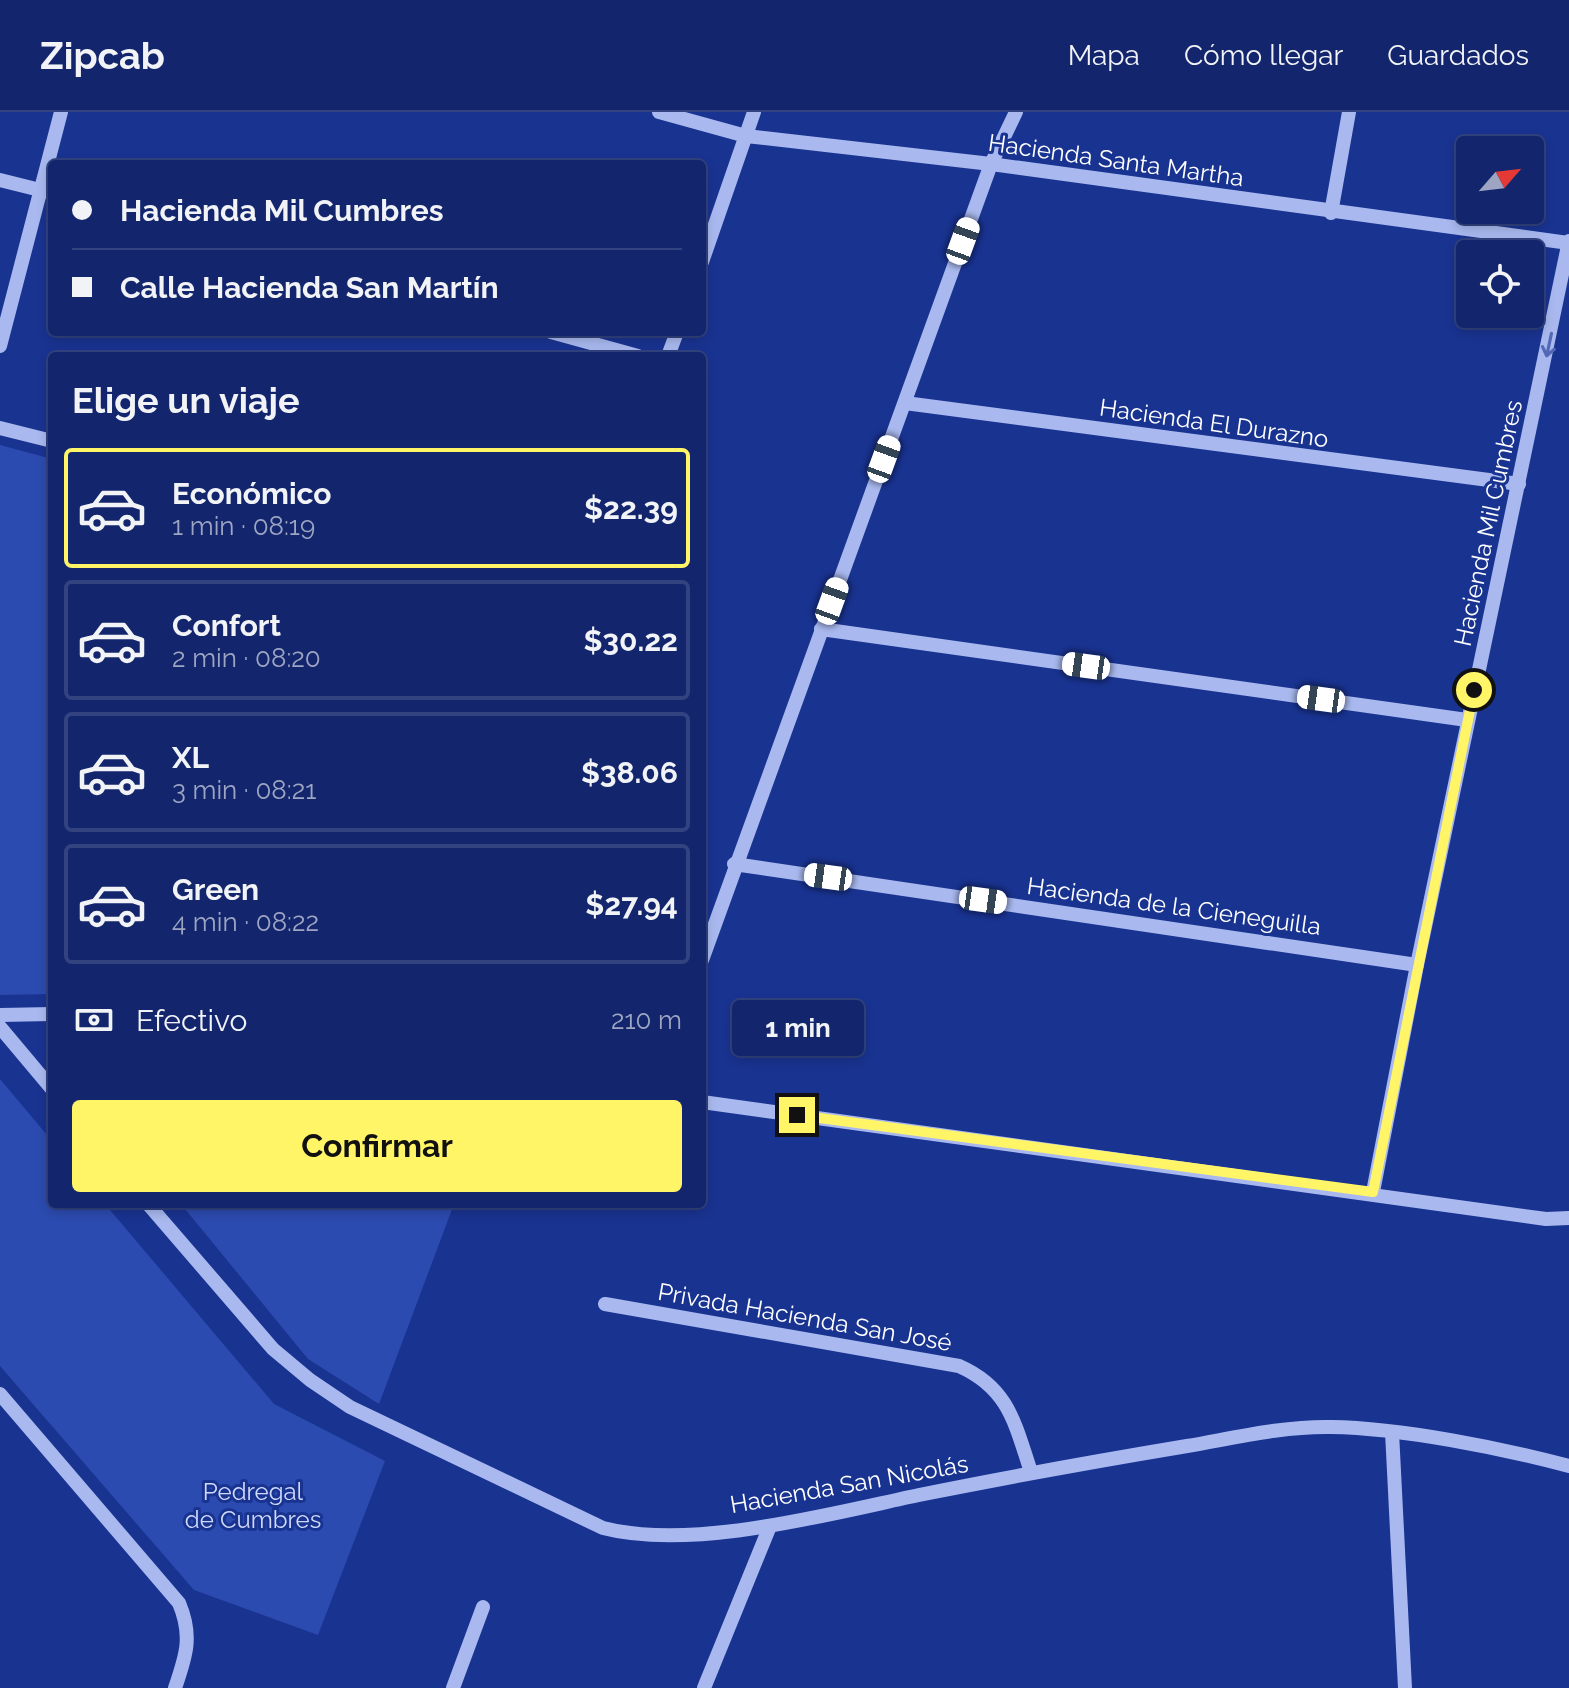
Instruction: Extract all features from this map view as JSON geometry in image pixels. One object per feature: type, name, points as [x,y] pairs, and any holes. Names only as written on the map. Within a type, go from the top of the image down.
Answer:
[{"type":"street","points":[[52,160],[61,112]]},
{"type":"street","name":"Hacienda Santa Martha","points":[[659,112],[746,136],[991,164],[1331,213],[1569,242]]},
{"type":"street","points":[[706,251],[754,112]]},
{"type":"street","points":[[706,948],[991,164],[1016,112]]},
{"type":"street","points":[[1331,213],[1349,112]]},
{"type":"street","points":[[0,180],[46,192],[0,346]]},
{"type":"street","name":"Hacienda Mil Cumbres","points":[[1373,1192],[1467,720],[1569,242]]},
{"type":"street","points":[[566,336],[624,352]]},
{"type":"street","name":"Hacienda El Durazno","points":[[905,403],[1519,484]]},
{"type":"street","points":[[0,428],[48,440]]},
{"type":"street","points":[[821,629],[1467,720]]},
{"type":"street","name":"Hacienda de la Cieneguilla","points":[[734,864],[1417,965]]},
{"type":"street","points":[[0,1015],[48,1014]]},
{"type":"street","points":[[0,1027],[48,1084]]},
{"type":"street","points":[[706,1103],[1373,1192],[1546,1219],[1569,1218]]},
{"type":"street","name":"Hacienda San Nicolás","points":[[151,1208],[273,1349],[350,1407],[603,1528],[650,1536],[770,1526],[1031,1472],[1277,1431],[1330,1427],[1392,1432],[1569,1466]]},
{"type":"street","name":"Privada Hacienda San José","points":[[605,1304],[959,1366],[983,1376],[1003,1397],[1031,1472]]},
{"type":"street","points":[[0,1394],[165,1582],[188,1625],[189,1648],[175,1688]]},
{"type":"street","points":[[1392,1432],[1405,1688]]},
{"type":"street","points":[[704,1688],[770,1526]]},
{"type":"street","points":[[453,1688],[483,1607]]},
{"type":"green space","points":[[0,445],[48,458],[48,994],[0,995]]},
{"type":"green space","name":"Pedregal de Cumbres","points":[[0,1079],[48,1136],[48,1208],[108,1208],[274,1404],[385,1461],[318,1635],[194,1590],[0,1366]]},
{"type":"green space","points":[[184,1208],[452,1208],[379,1404],[308,1359]]},
{"type":"route","points":[[797,1115],[1373,1192],[1474,690]]}]
